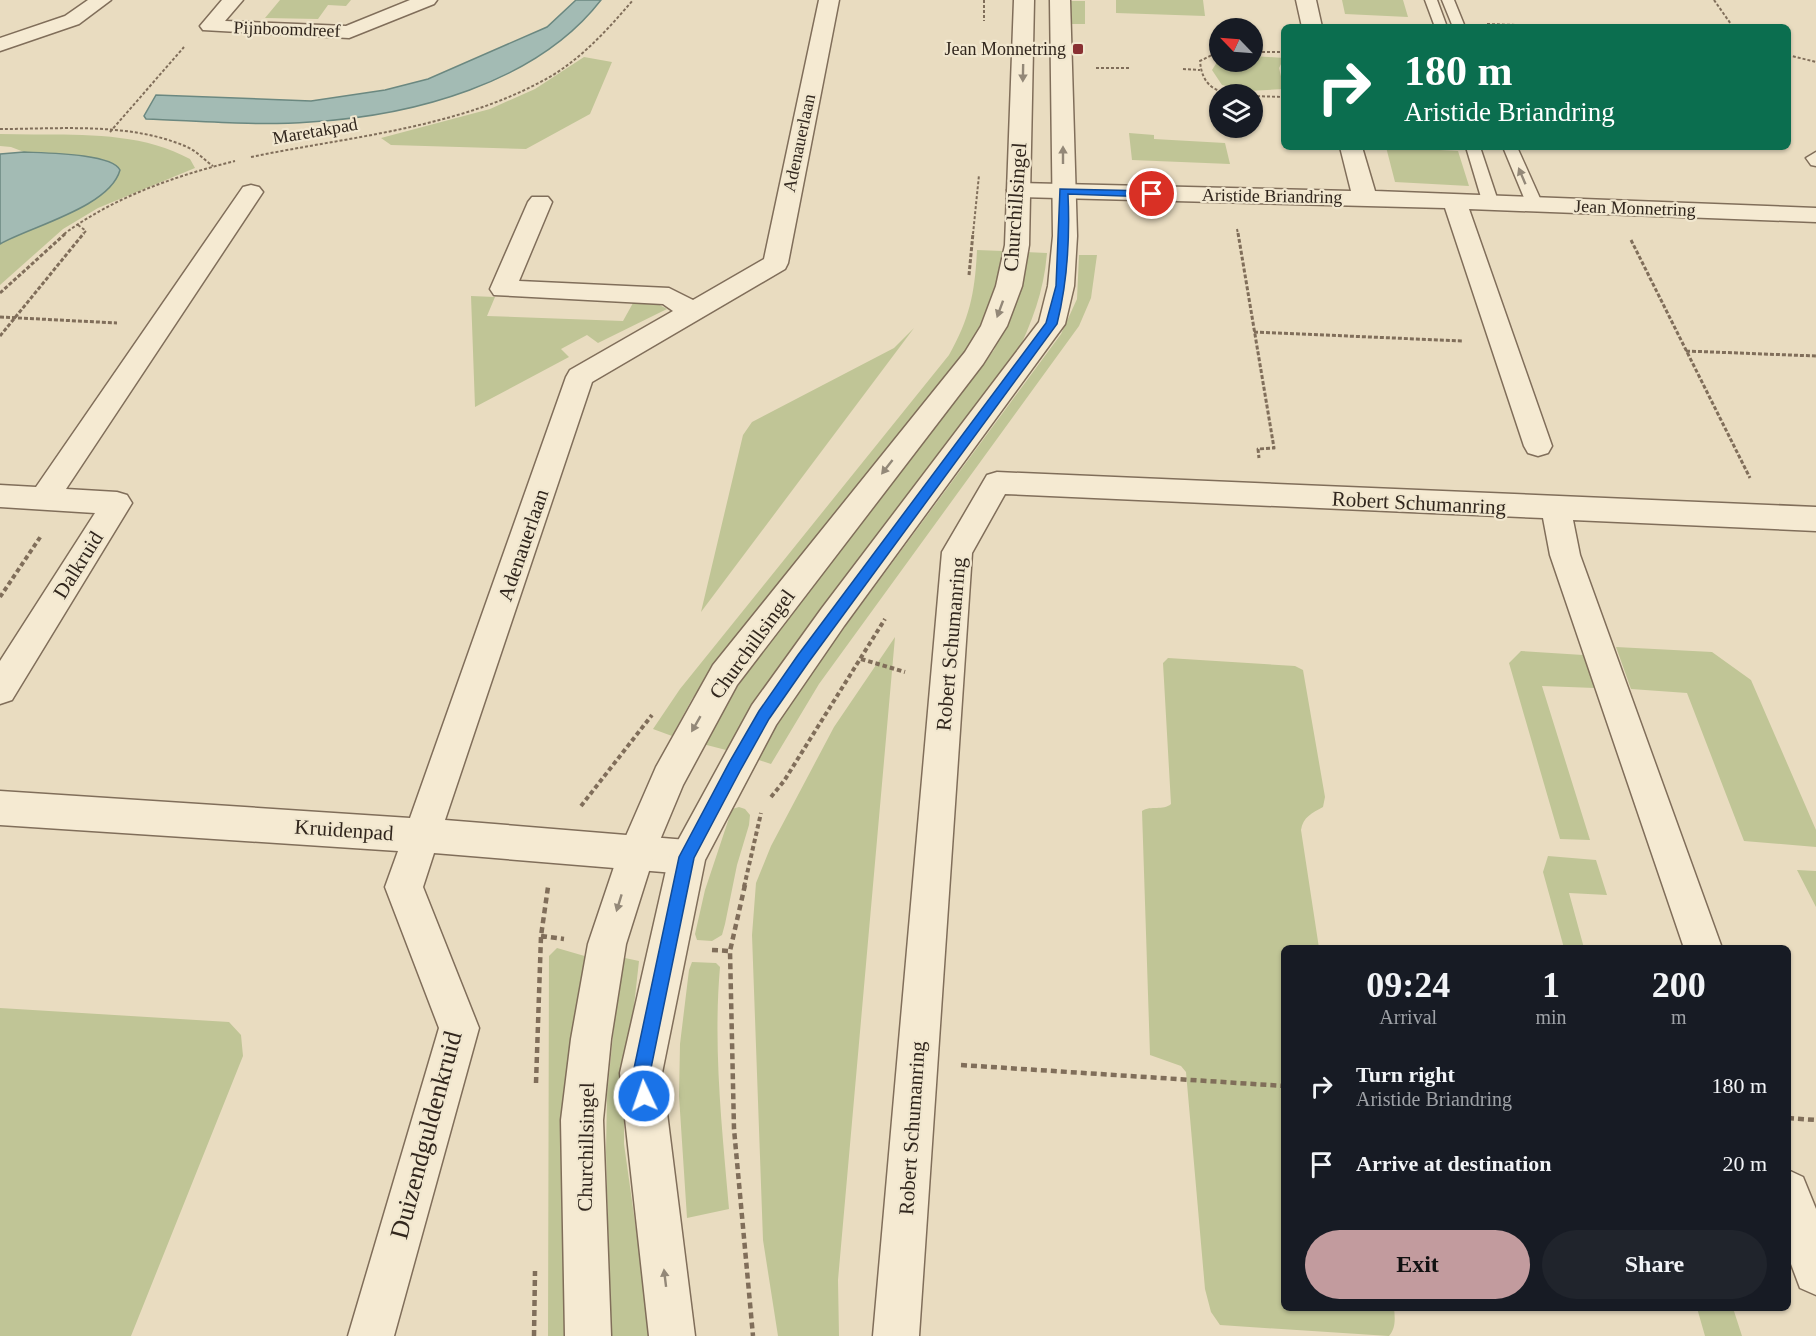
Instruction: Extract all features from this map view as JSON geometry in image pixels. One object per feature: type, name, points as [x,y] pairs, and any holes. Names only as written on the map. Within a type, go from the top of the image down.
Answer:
[{"type":"street","points":[[0,45],[72,20],[101,0]]},
{"type":"street","name":"Pijnboomdreef","points":[[210,26],[233,0]]},
{"type":"street","name":"Pijnboomdreef","points":[[210,26],[349,32],[427,0]]},
{"type":"street","name":"Adenauerlaan","points":[[423,835],[580,377],[776,263],[829,0]]},
{"type":"street","name":"Churchillsingel","points":[[588,1336],[582,1120],[591,1039],[607,944],[637,852],[668,778],[725,675],[974,358],[994,326],[1009,286],[1017,245],[1024,0]]},
{"type":"street","name":"Churchillsingel","points":[[672,1336],[641,1073],[687,857],[764,715],[833,617],[1052,324],[1061,286],[1065,236],[1060,0]]},
{"type":"street","points":[[1306,0],[1311,24]]},
{"type":"street","name":"Aristide Briandring","points":[[1019,190],[1365,198],[1352,150]]},
{"type":"street","points":[[55,498],[160,326],[251,192]]},
{"type":"street","name":"Jean Monnetring","points":[[1365,198],[1816,214]]},
{"type":"street","points":[[540,202],[503,289],[669,296],[693,313]]},
{"type":"street","points":[[1455,202],[1538,446]]},
{"type":"street","name":"Robert Schumanring","points":[[896,1336],[957,552],[997,483],[1816,519]]},
{"type":"street","name":"Dalkruid","points":[[0,496],[117,503],[0,690]]},
{"type":"street","points":[[1556,509],[1565,555],[1702,945]]},
{"type":"street","name":"Kruidenpad","points":[[0,808],[423,835],[687,857]]},
{"type":"street","name":"Duizendguldenkruid","points":[[371,1336],[459,1028],[404,887],[423,835]]},
{"type":"street","points":[[1791,1201],[1816,1272]]},
{"type":"lane","points":[[1431,0],[1440,24]]},
{"type":"lane","points":[[1448,0],[1458,24]]},
{"type":"lane","points":[[1474,150],[1491,204]]},
{"type":"lane","points":[[1511,150],[1535,205]]},
{"type":"lane","points":[[1816,156],[1813,158],[1816,162]]},
{"type":"path","name":"Maretakpad","points":[[0,293],[44,252],[78,225],[137,194],[213,166],[430,124],[512,97],[554,75],[596,41],[633,0]]},
{"type":"path","points":[[1714,0],[1731,24]]},
{"type":"path","points":[[110,132],[195,34],[210,26]]},
{"type":"path","points":[[1263,52],[1281,52]]},
{"type":"path","points":[[1209,55],[1200,62],[1201,76],[1209,87]]},
{"type":"path","points":[[1791,56],[1816,62]]},
{"type":"path","points":[[1096,68],[1129,68]]},
{"type":"path","points":[[1184,69],[1200,70]]},
{"type":"path","points":[[1263,96],[1281,97]]},
{"type":"path","points":[[0,129],[110,132],[169,140],[189,147],[213,166]]},
{"type":"path","points":[[1236,222],[1274,448],[1258,449],[1265,495]]},
{"type":"path","points":[[0,336],[86,231],[78,225]]},
{"type":"path","points":[[1631,239],[1770,517]]},
{"type":"path","points":[[0,317],[160,326]]},
{"type":"path","points":[[1254,332],[1502,343]]},
{"type":"path","points":[[1686,351],[1816,356]]},
{"type":"path","points":[[0,597],[55,498]]},
{"type":"path","points":[[753,1336],[734,1130],[730,951],[763,805],[784,781],[889,612]]},
{"type":"path","points":[[917,1062],[1281,1086]]},
{"type":"path","points":[[1791,1118],[1816,1120]]},
{"type":"green space","points":[[280,0],[351,0],[346,6],[328,5],[318,19],[265,18]]},
{"type":"green space","points":[[1116,0],[1203,0],[1205,16],[1116,13]]},
{"type":"green space","points":[[1342,0],[1403,0],[1408,17],[1345,14]]},
{"type":"green space","points":[[1066,1],[1085,1],[1085,24],[1068,24]]},
{"type":"green space","points":[[584,57],[612,62],[590,114],[526,149],[391,145],[381,138],[490,109],[535,89]]},
{"type":"green space","points":[[1263,57],[1281,58],[1279,68],[1281,89],[1263,90],[1263,84],[1221,84],[1213,72],[1263,72]]},
{"type":"green space","points":[[1129,133],[1154,135],[1154,139],[1225,143],[1230,164],[1132,160]]},
{"type":"green space","points":[[0,134],[97,136],[145,142],[190,159],[195,168],[98,208],[63,229],[0,285],[0,244],[103,194],[118,176],[109,162],[75,155],[24,152],[0,146]]},
{"type":"green space","points":[[1387,150],[1440,150],[1458,151],[1469,186],[1395,182]]},
{"type":"green space","points":[[977,250],[1003,251],[998,282],[974,341],[725,655],[692,699],[672,736],[653,729],[680,689],[949,355],[967,317],[975,279]]},
{"type":"green space","points":[[1025,252],[1047,253],[1036,306],[1016,356],[754,705],[726,750],[699,743],[760,654],[994,350],[1015,304]]},
{"type":"green space","points":[[1079,255],[1097,255],[1091,298],[1079,326],[819,684],[771,764],[756,759],[788,704],[1061,334],[1077,299]]},
{"type":"green space","points":[[471,296],[495,297],[487,316],[623,321],[633,303],[654,302],[667,309],[598,343],[587,335],[561,349],[569,357],[475,407]]},
{"type":"green space","points":[[914,328],[701,612],[743,435],[752,422],[894,348]]},
{"type":"green space","points":[[895,637],[838,1280],[839,1336],[778,1336],[763,1240],[752,935],[756,883],[771,846],[834,727]]},
{"type":"green space","points":[[1616,647],[1712,652],[1751,680],[1816,830],[1816,847],[1744,841],[1687,693],[1631,689]]},
{"type":"green space","points":[[1521,651],[1583,655],[1595,688],[1542,686],[1590,840],[1560,839],[1509,663]]},
{"type":"green space","points":[[1168,658],[1295,666],[1303,670],[1325,797],[1323,807],[1306,819],[1301,830],[1319,945],[1281,945],[1281,1311],[1394,1311],[1394,1326],[1389,1336],[1220,1325],[1211,1312],[1205,1289],[1186,1072],[1181,1066],[1150,1055],[1142,811],[1171,804],[1163,663]]},
{"type":"green space","points":[[739,807],[745,809],[750,815],[749,825],[737,865],[722,935],[712,941],[697,940],[695,934],[705,890],[732,809]]},
{"type":"green space","points":[[1548,856],[1596,860],[1607,895],[1569,893],[1583,945],[1563,945],[1543,872]]},
{"type":"green space","points":[[1797,870],[1816,871],[1816,907]]},
{"type":"green space","points":[[557,948],[588,957],[568,1336],[548,1336],[549,956]]},
{"type":"green space","points":[[625,958],[639,961],[624,1096],[624,1144],[651,1336],[611,1336],[606,1152],[607,1095],[619,976]]},
{"type":"green space","points":[[692,962],[716,963],[720,967],[718,1058],[729,1209],[687,1218],[679,1096],[680,1044],[689,970]]},
{"type":"green space","points":[[0,1008],[229,1022],[241,1035],[243,1056],[131,1336],[0,1336]]},
{"type":"green space","points":[[1698,1311],[1734,1311],[1742,1336],[1705,1336]]},
{"type":"water","points":[[576,0],[601,0],[574,29],[542,54],[507,74],[429,103],[349,118],[269,124],[146,119],[144,116],[156,95],[311,101],[385,90],[428,79],[547,27]]},
{"type":"water","points":[[24,152],[91,157],[114,164],[120,170],[113,183],[102,195],[86,205],[0,244],[0,154]]},
{"type":"place","name":"Jean Monnetring","points":[[1078,49]]},
{"type":"route","points":[[644,1096],[641,1073],[687,857],[735,766],[764,715],[833,617],[1052,324],[1061,286],[1065,236],[1063,191],[1152,194]]}]
